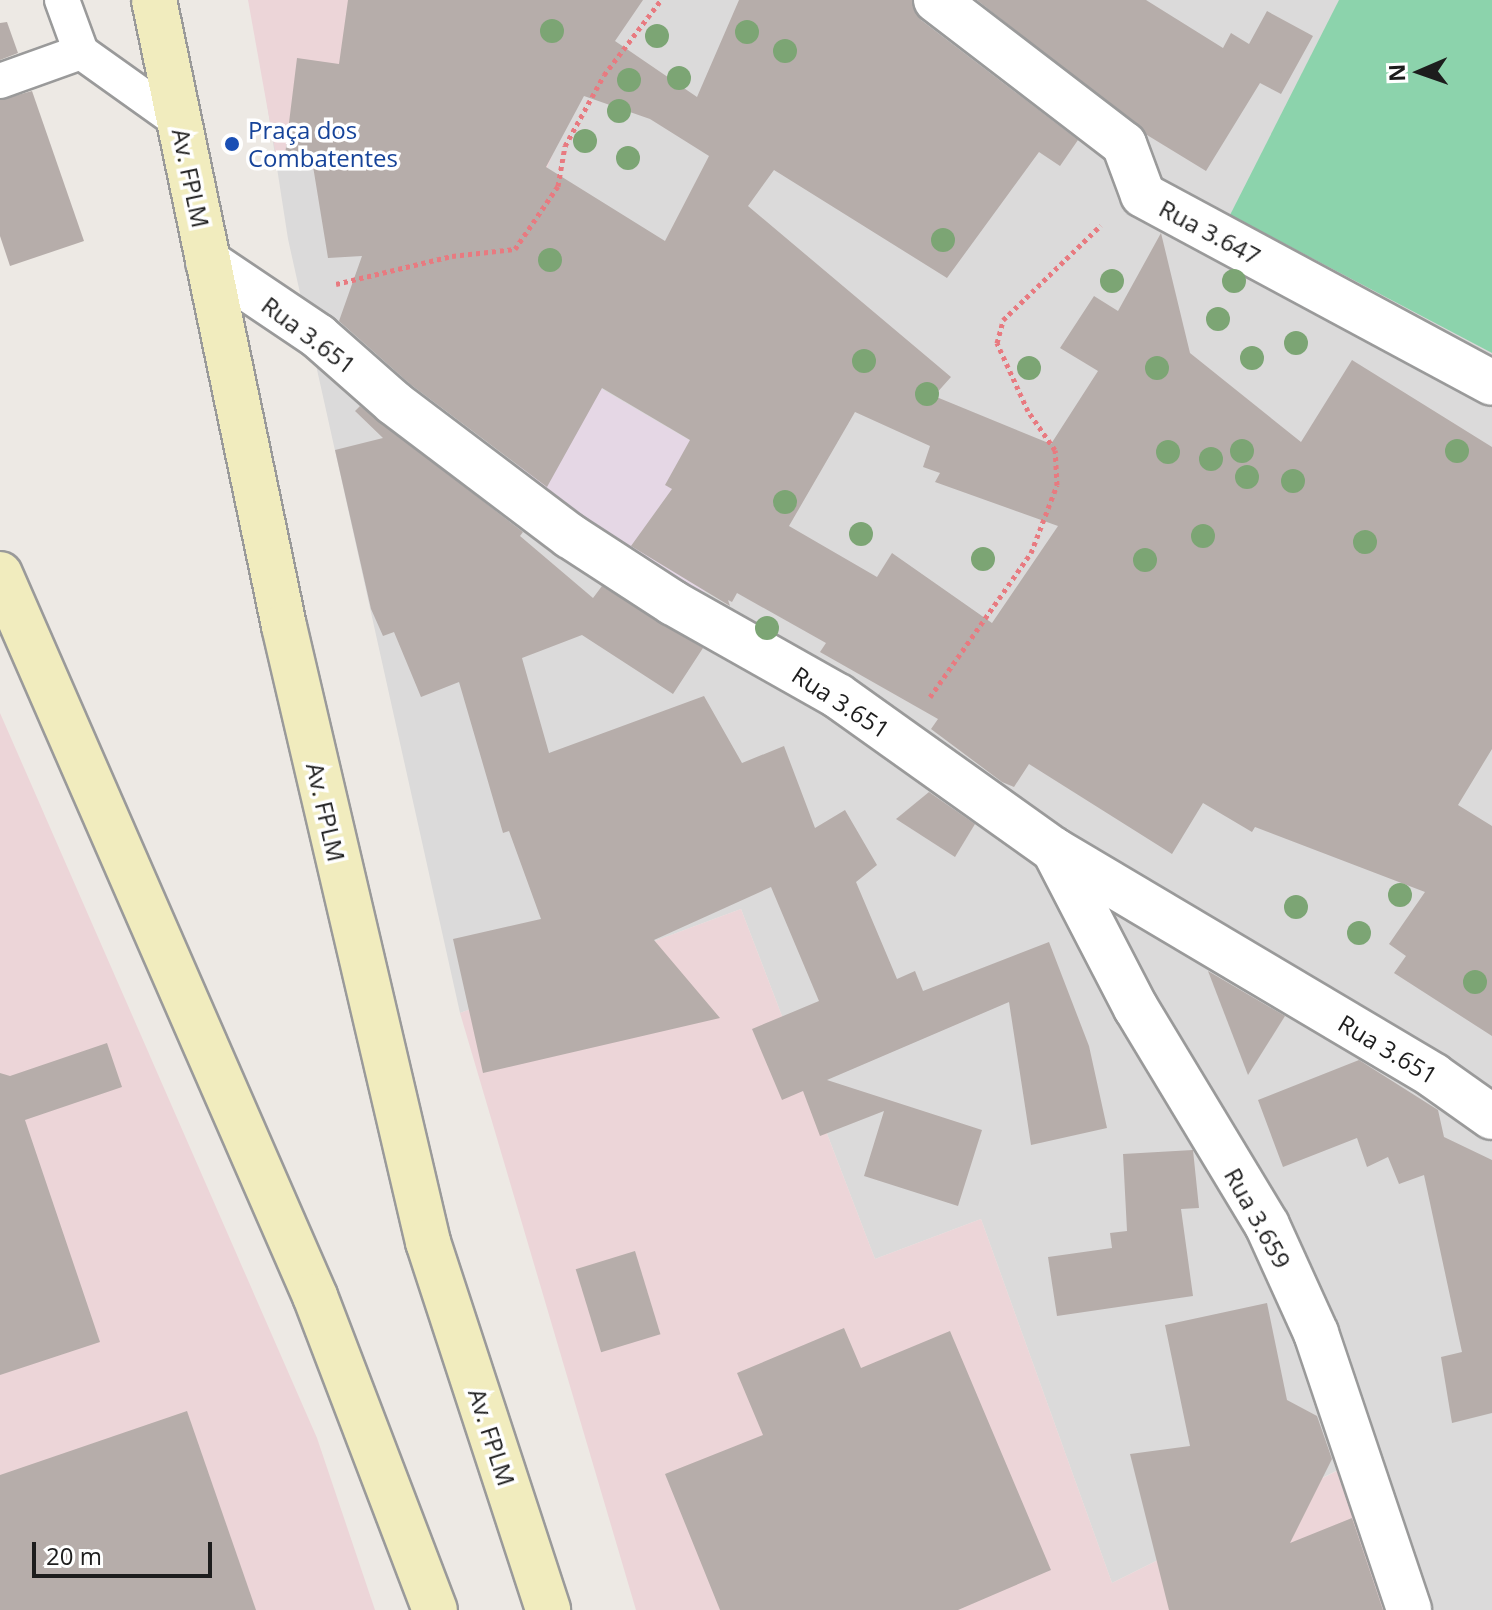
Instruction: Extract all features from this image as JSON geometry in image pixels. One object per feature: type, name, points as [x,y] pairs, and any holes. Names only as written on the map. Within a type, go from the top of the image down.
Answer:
[{"type":"main road","name":"Av. FPLM","points":[[154,0],[341,880],[428,1242],[548,1610]]},
{"type":"main road","points":[[0,574],[315,1296],[435,1610]]},
{"type":"street","name":"Rua 3.647","points":[[936,0],[1124,144],[1143,195],[1492,383]]},
{"type":"street","name":"Rua 3.651","points":[[208,262],[318,336],[394,403],[570,536],[673,603],[838,696],[1054,850],[1434,1076],[1492,1117]]},
{"type":"street","name":"Rua 3.659","points":[[1054,850],[1136,1008],[1267,1225],[1316,1333],[1409,1610]]},
{"type":"lane","points":[[62,0],[81,52],[179,122]]},
{"type":"lane","points":[[0,81],[81,52]]},
{"type":"path","points":[[265,301],[452,256],[515,249],[558,186],[565,146],[604,75],[661,0]]},
{"type":"path","points":[[898,738],[968,648],[1031,553],[1057,485],[1055,450],[1028,411],[997,343],[1003,320],[1075,245],[1143,195]]},
{"type":"shaded area","points":[[248,0],[517,0],[552,156],[539,189],[276,156]]},
{"type":"shaded area","points":[[251,0],[1492,0],[1492,1610],[1429,1610],[1378,1450],[1112,1583],[981,1219],[875,1259],[741,909],[460,1013],[288,239]]},
{"type":"shaded area","points":[[561,365],[696,444],[747,516],[697,605],[544,494],[512,459]]},
{"type":"shaded area","points":[[0,713],[317,1438],[375,1610],[0,1610]]},
{"type":"shaded area","points":[[741,909],[875,1259],[981,1219],[1112,1583],[1379,1450],[1429,1610],[636,1610],[460,1013]]},
{"type":"green space","points":[[1339,0],[1492,0],[1492,353],[1230,215]]},
{"type":"building","points":[[348,0],[643,0],[615,41],[697,97],[739,0],[912,0],[921,20],[1078,140],[1060,166],[1039,152],[947,278],[774,170],[748,206],[951,377],[934,396],[1051,444],[1098,371],[1060,348],[1094,296],[1118,311],[1161,233],[1190,353],[1301,442],[1352,360],[1492,447],[1492,749],[1458,805],[1492,826],[1492,1036],[1394,973],[1406,956],[1389,944],[1425,892],[1255,827],[1252,832],[1203,803],[1172,854],[1029,764],[1014,787],[1002,782],[931,729],[938,719],[820,652],[826,643],[737,593],[732,602],[728,600],[730,606],[631,546],[672,489],[665,485],[690,440],[602,388],[547,487],[410,384],[339,321],[362,256],[328,258],[312,160],[285,155],[297,58],[339,64]],"holes":[[[584,96],[650,119],[709,156],[665,241],[546,167]],[[855,412],[930,446],[923,467],[940,473],[935,482],[1058,526],[992,623],[892,553],[877,577],[789,526]]]},
{"type":"building","points":[[977,0],[1146,0],[1223,48],[1231,33],[1249,44],[1267,11],[1313,36],[1281,94],[1260,83],[1206,171],[1147,135]]},
{"type":"building","points":[[7,22],[18,53],[0,60],[0,23]]},
{"type":"building","points":[[32,91],[84,241],[10,266],[0,236],[0,100]]},
{"type":"building","points":[[360,406],[523,532],[520,536],[593,598],[602,586],[703,648],[673,694],[582,635],[522,658],[549,753],[704,696],[742,763],[784,746],[815,828],[845,810],[877,865],[856,882],[897,979],[915,971],[923,991],[1049,942],[1089,1046],[1107,1128],[1031,1145],[1009,1002],[827,1080],[982,1130],[958,1206],[864,1176],[884,1111],[820,1136],[803,1091],[782,1100],[752,1029],[819,1001],[771,887],[654,940],[720,1018],[483,1073],[453,939],[541,919],[509,831],[503,833],[459,682],[421,697],[394,632],[383,636],[371,609],[335,450],[383,438],[355,411]]},
{"type":"building","points":[[929,792],[975,824],[955,857],[896,819]]},
{"type":"building","points":[[1208,971],[1285,1016],[1248,1075]]},
{"type":"building","points":[[107,1043],[122,1087],[25,1120],[100,1342],[0,1375],[0,1073],[10,1076]]},
{"type":"building","points":[[1359,1060],[1438,1110],[1444,1137],[1492,1160],[1492,1413],[1452,1423],[1441,1357],[1462,1352],[1424,1175],[1399,1184],[1388,1157],[1367,1167],[1357,1138],[1283,1167],[1258,1100]]},
{"type":"building","points":[[1193,1150],[1199,1208],[1181,1209],[1193,1296],[1057,1316],[1048,1257],[1112,1248],[1110,1233],[1127,1231],[1123,1154]]},
{"type":"building","points":[[635,1251],[660,1334],[601,1352],[576,1269]]},
{"type":"building","points":[[1267,1303],[1287,1400],[1317,1416],[1332,1459],[1290,1543],[1352,1518],[1383,1610],[1169,1610],[1130,1454],[1190,1446],[1165,1325]]},
{"type":"building","points":[[844,1328],[861,1368],[950,1331],[1051,1570],[958,1610],[720,1610],[665,1474],[763,1435],[737,1373]]},
{"type":"building","points":[[187,1411],[256,1610],[0,1610],[0,1475]]},
{"type":"place","name":"Praça dos Combatentes","points":[[232,144]]}]
